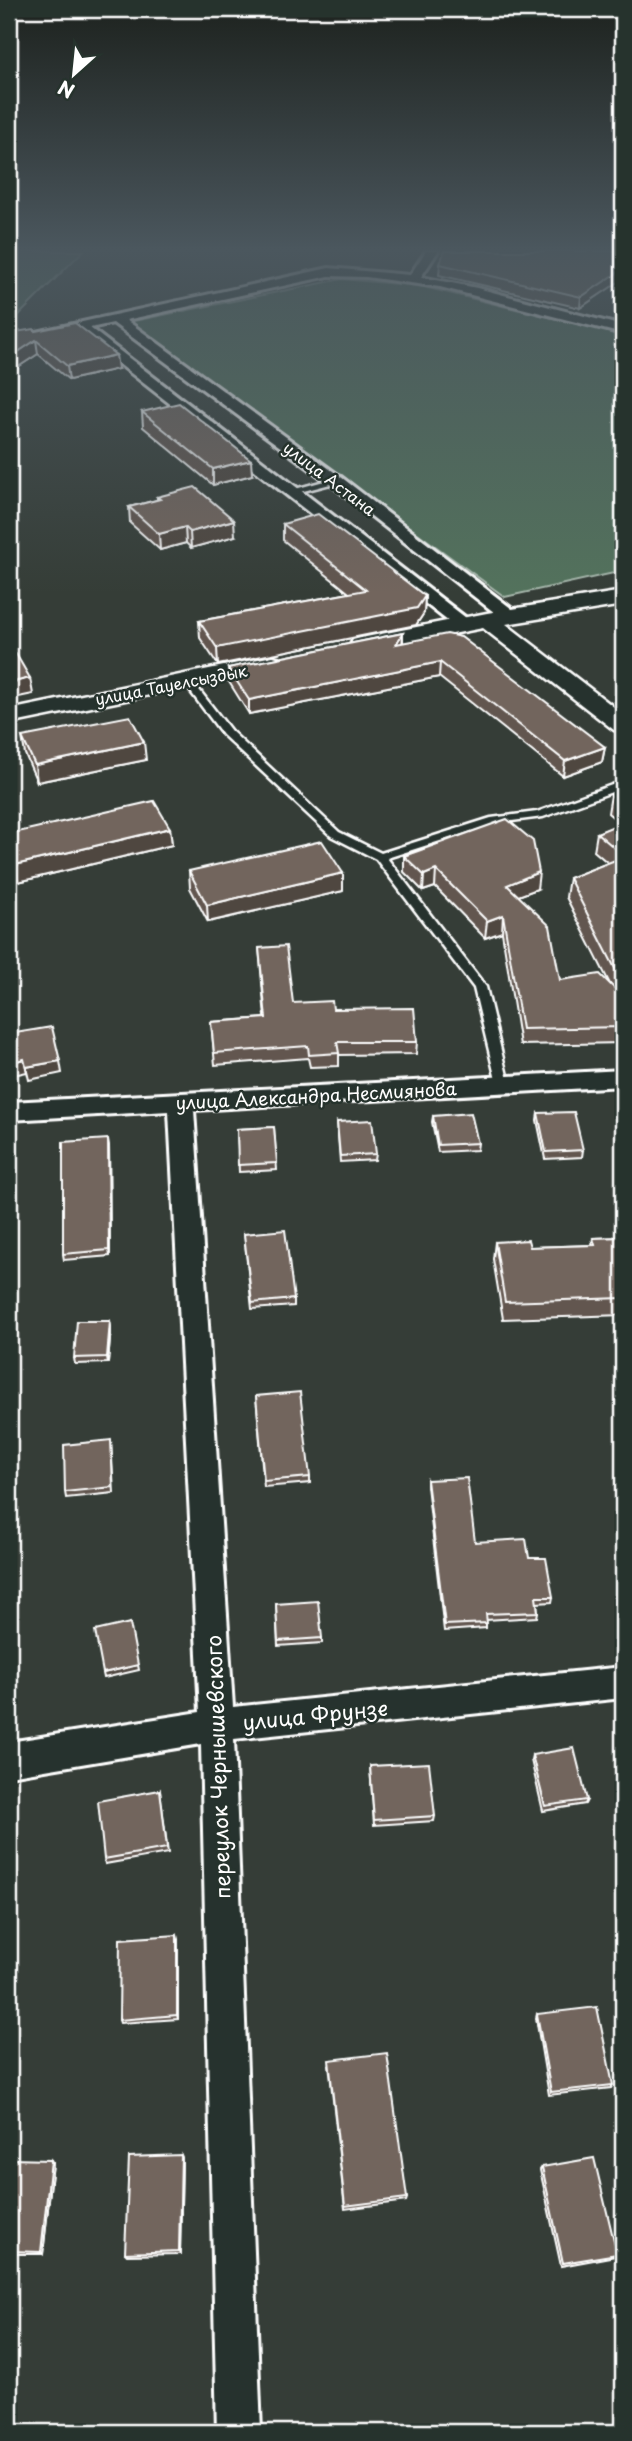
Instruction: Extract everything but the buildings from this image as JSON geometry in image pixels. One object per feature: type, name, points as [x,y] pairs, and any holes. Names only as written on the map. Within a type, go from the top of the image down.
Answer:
[{"type":"street","name":"улица Астана","points":[[129,365],[292,491],[487,620],[623,725]]},
{"type":"street","name":"улица Астана","points":[[178,365],[335,480],[487,620]]},
{"type":"street","points":[[342,649],[487,620],[623,598]]},
{"type":"street","name":"улица Тауелсыздык","points":[[9,716],[302,657]]},
{"type":"street","name":"улица Александра Несмиянова","points":[[9,1111],[623,1078]]},
{"type":"street","name":"переулок Чернышевского","points":[[181,1102],[217,1725],[239,2432]]},
{"type":"street","name":"улица Фрунзе","points":[[9,1759],[217,1725],[623,1682]]},
{"type":"lane","points":[[292,491],[335,480]]},
{"type":"lane","points":[[187,680],[227,733],[335,834],[380,856],[480,988],[503,1084]]},
{"type":"lane","points":[[380,856],[495,820],[539,815],[623,784]]},
{"type":"green space","points":[[188,365],[623,365],[623,571],[505,597]]}]
